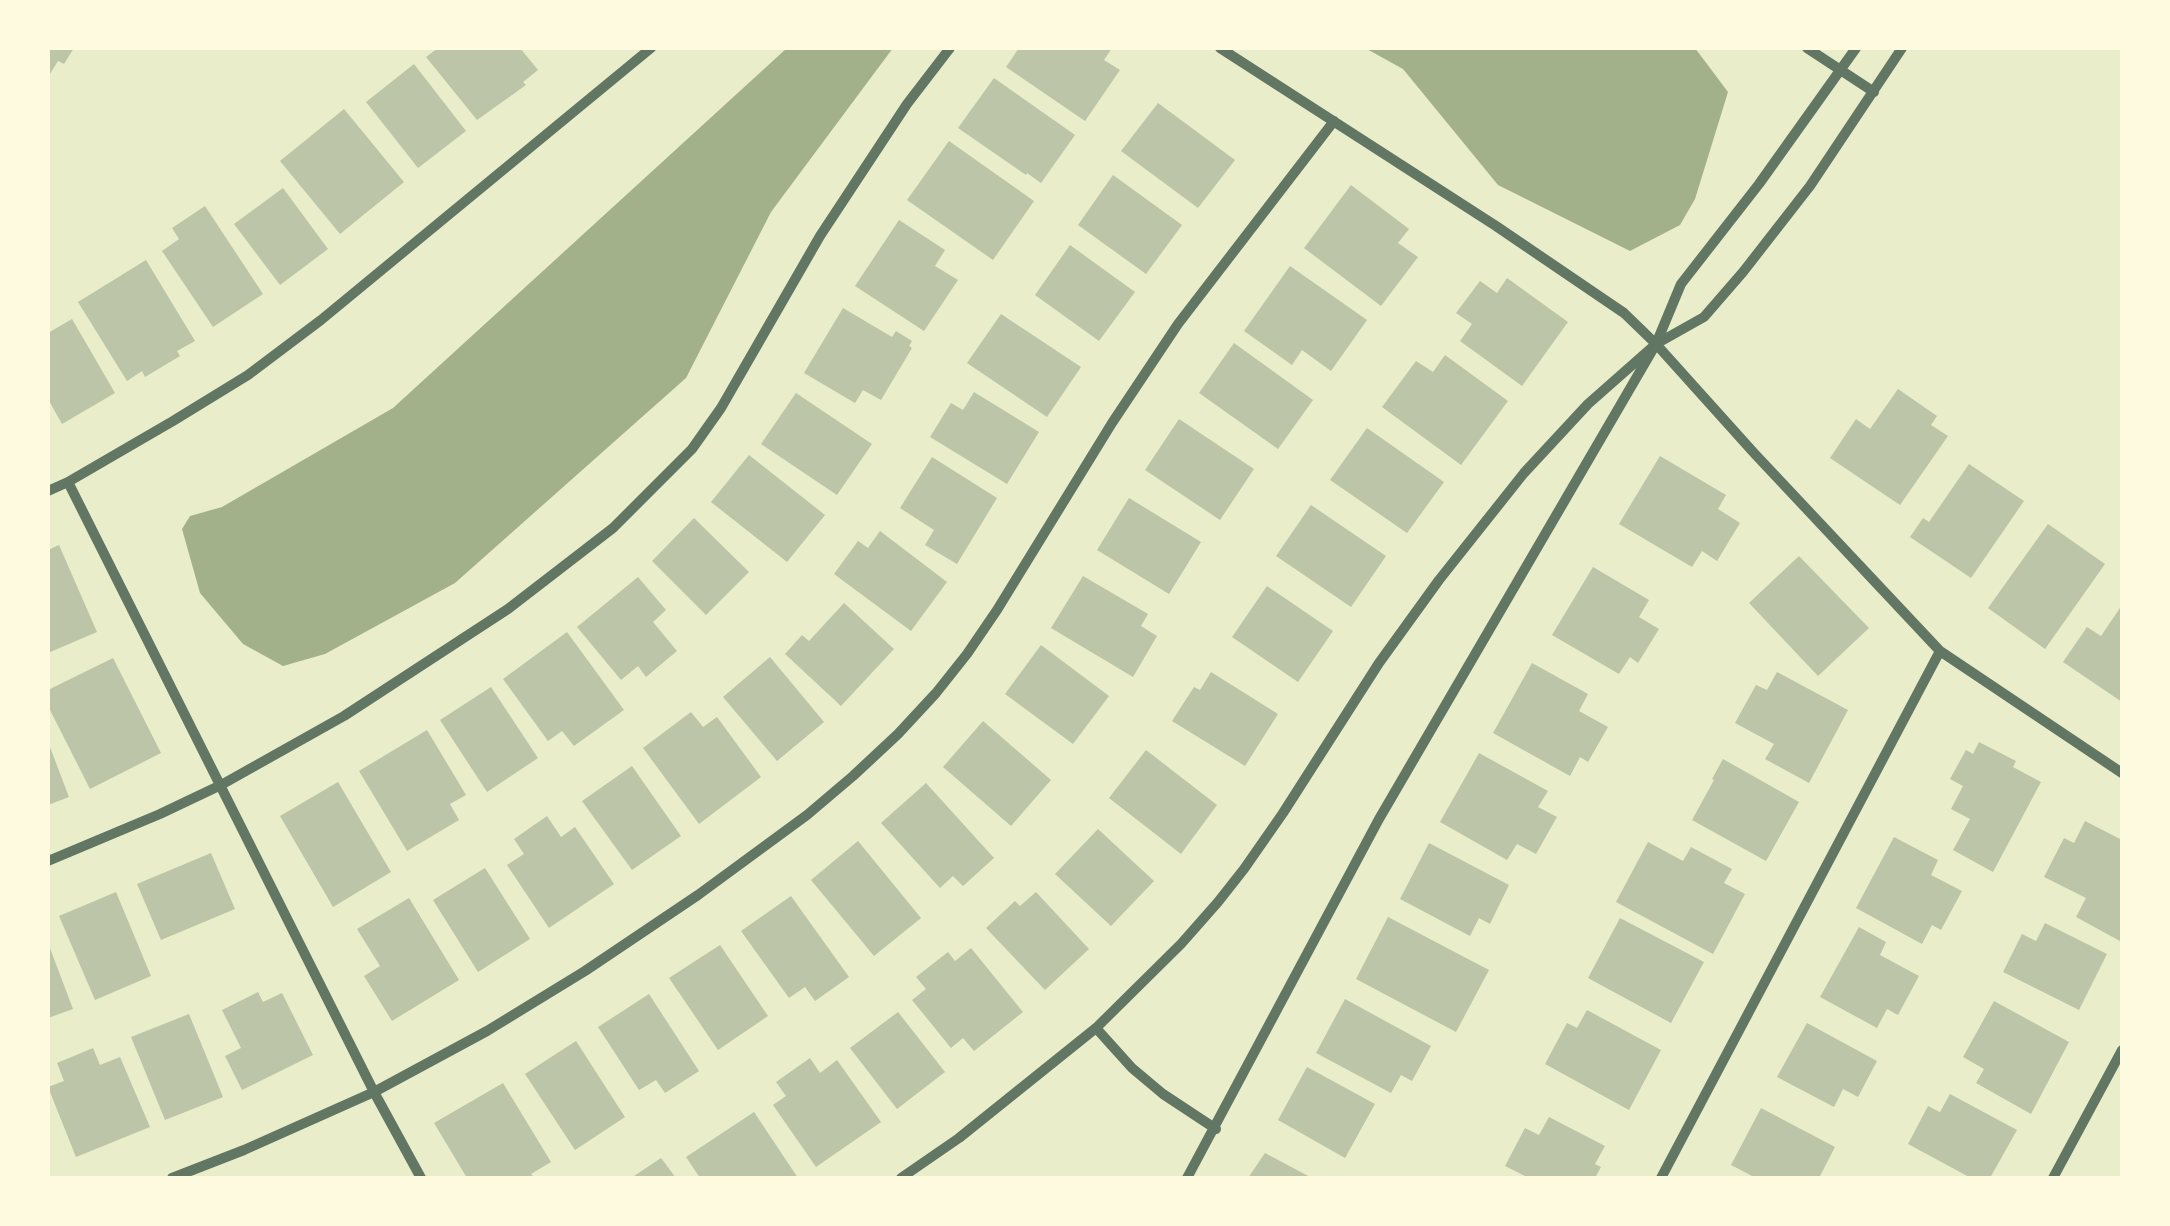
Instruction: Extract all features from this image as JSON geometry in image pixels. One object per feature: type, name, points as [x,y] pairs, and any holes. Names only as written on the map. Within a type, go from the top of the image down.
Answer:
[{"type":"street","points":[[48,491],[248,375],[652,48]]},
{"type":"street","points":[[48,862],[222,786],[344,716],[508,609],[613,528],[692,449],[722,408],[820,236],[950,48]]},
{"type":"street","points":[[1220,48],[1606,301],[1656,344],[1940,652],[2122,774]]},
{"type":"street","points":[[1807,48],[1874,92]]},
{"type":"street","points":[[1188,1178],[1379,818],[1656,344],[1681,284],[1759,184],[1856,48]]},
{"type":"street","points":[[901,1178],[958,1138],[1096,1028],[1181,944],[1244,870],[1379,663],[1524,473],[1588,404],[1656,344],[1704,317],[1810,186],[1902,48]]},
{"type":"street","points":[[172,1178],[374,1092],[585,971],[807,815],[898,734],[967,654],[1178,324],[1334,122]]},
{"type":"street","points":[[68,482],[420,1178]]},
{"type":"street","points":[[1662,1178],[1940,652]]},
{"type":"street","points":[[1096,1028],[1132,1068],[1216,1129]]},
{"type":"street","points":[[2053,1178],[2122,1050]]},
{"type":"shaded area","points":[[787,48],[893,48],[771,212],[686,378],[455,583],[325,654],[283,666],[243,644],[200,593],[182,529],[190,516],[222,507],[393,408]]},
{"type":"shaded area","points":[[1365,48],[1695,48],[1728,92],[1695,199],[1680,225],[1630,251],[1498,185],[1403,69]]},
{"type":"building","points":[[48,48],[74,48],[64,64],[58,61],[48,77]]},
{"type":"building","points":[[438,48],[520,48],[538,70],[523,82],[526,85],[477,120],[426,57]]},
{"type":"building","points":[[1019,48],[1112,48],[1104,60],[1120,70],[1085,121],[1006,67]]},
{"type":"building","points":[[414,64],[466,131],[418,168],[366,102]]},
{"type":"building","points":[[994,78],[1075,135],[1041,183],[958,128]]},
{"type":"building","points":[[1158,103],[1235,160],[1198,208],[1121,151]]},
{"type":"building","points":[[344,109],[404,182],[340,234],[280,161]]},
{"type":"building","points":[[949,141],[1034,201],[993,260],[907,200]]},
{"type":"building","points":[[1113,175],[1182,225],[1146,274],[1078,225]]},
{"type":"building","points":[[1351,185],[1409,229],[1398,243],[1418,257],[1381,306],[1304,248]]},
{"type":"building","points":[[283,188],[328,249],[280,285],[234,224]]},
{"type":"building","points":[[205,206],[263,294],[213,327],[162,251],[179,239],[172,228]]},
{"type":"building","points":[[899,220],[945,250],[935,266],[958,280],[924,331],[855,286]]},
{"type":"building","points":[[1070,245],[1135,292],[1099,341],[1035,295]]},
{"type":"building","points":[[146,260],[195,341],[177,351],[180,356],[145,377],[142,371],[127,381],[78,302]]},
{"type":"building","points":[[1290,266],[1367,320],[1331,371],[1302,350],[1292,365],[1244,331]]},
{"type":"building","points":[[1507,278],[1568,322],[1522,386],[1460,341],[1472,324],[1456,313],[1480,281],[1497,293]]},
{"type":"building","points":[[843,308],[892,337],[896,331],[912,341],[912,348],[881,400],[863,390],[855,403],[804,373]]},
{"type":"building","points":[[1001,314],[1081,367],[1047,417],[967,363]]},
{"type":"building","points":[[72,319],[115,393],[62,424],[48,399],[48,333]]},
{"type":"building","points":[[1234,343],[1313,400],[1278,449],[1199,393]]},
{"type":"building","points":[[1445,355],[1508,401],[1461,465],[1382,407],[1416,361],[1433,372]]},
{"type":"building","points":[[1898,389],[1937,416],[1931,425],[1948,436],[1900,505],[1830,458],[1856,419],[1870,429]]},
{"type":"building","points":[[974,392],[1039,432],[1007,484],[930,437],[951,403],[963,410]]},
{"type":"building","points":[[796,393],[872,444],[837,495],[761,444]]},
{"type":"building","points":[[1179,419],[1254,469],[1220,520],[1145,470]]},
{"type":"building","points":[[1367,428],[1444,482],[1407,533],[1330,480]]},
{"type":"building","points":[[749,455],[825,515],[787,562],[711,502]]},
{"type":"building","points":[[1660,456],[1726,495],[1718,509],[1740,523],[1717,561],[1702,551],[1692,567],[1619,524]]},
{"type":"building","points":[[932,457],[997,498],[957,564],[925,545],[934,530],[900,508]]},
{"type":"building","points":[[1969,464],[2024,501],[1971,578],[1910,537],[1923,518],[1929,522]]},
{"type":"building","points":[[1129,498],[1201,542],[1169,594],[1097,550]]},
{"type":"building","points":[[1311,505],[1386,556],[1351,607],[1276,556]]},
{"type":"building","points":[[694,518],[749,572],[706,615],[652,561]]},
{"type":"building","points":[[2048,524],[2105,564],[2045,649],[1988,608]]},
{"type":"building","points":[[880,531],[947,582],[911,631],[834,574],[858,541],[868,548]]},
{"type":"building","points":[[59,545],[97,632],[48,653],[48,550]]},
{"type":"building","points":[[1799,556],[1869,628],[1818,676],[1749,603]]},
{"type":"building","points":[[1593,567],[1649,600],[1639,617],[1659,629],[1638,663],[1630,657],[1619,674],[1552,635]]},
{"type":"building","points":[[1083,576],[1148,614],[1141,626],[1157,636],[1133,677],[1051,628]]},
{"type":"building","points":[[638,577],[666,610],[653,622],[677,651],[646,677],[638,666],[621,680],[577,627]]},
{"type":"building","points":[[1267,586],[1333,631],[1298,682],[1232,637]]},
{"type":"building","points":[[844,603],[894,649],[841,706],[785,654],[802,635],[809,641]]},
{"type":"building","points":[[2122,605],[2122,702],[2063,662],[2087,627],[2101,636]]},
{"type":"building","points":[[567,632],[624,710],[574,746],[562,731],[548,741],[503,679]]},
{"type":"building","points":[[1041,645],[1109,696],[1073,744],[1005,694]]},
{"type":"building","points":[[770,657],[824,722],[777,761],[723,697]]},
{"type":"building","points":[[113,658],[161,753],[90,789],[48,706],[48,690]]},
{"type":"building","points":[[1532,663],[1588,694],[1579,711],[1608,727],[1588,762],[1580,757],[1570,776],[1493,733]]},
{"type":"building","points":[[1211,672],[1278,714],[1245,766],[1172,721],[1194,687],[1200,690]]},
{"type":"building","points":[[1777,672],[1848,710],[1809,783],[1765,759],[1774,744],[1735,723],[1756,685],[1767,690]]},
{"type":"building","points":[[491,687],[538,758],[487,792],[440,720]]},
{"type":"building","points":[[691,712],[703,727],[717,717],[761,777],[699,824],[643,748]]},
{"type":"building","points":[[983,721],[1051,780],[1011,826],[943,767]]},
{"type":"building","points":[[427,730],[466,795],[450,804],[459,820],[407,851],[359,771]]},
{"type":"building","points":[[48,742],[69,797],[48,805]]},
{"type":"building","points":[[1979,742],[2016,761],[2013,767],[2041,782],[1993,872],[1953,850],[1970,819],[1951,809],[1963,786],[1950,779],[1966,750],[1973,754]]},
{"type":"building","points":[[1146,750],[1217,805],[1181,854],[1109,798]]},
{"type":"building","points":[[1479,753],[1548,791],[1538,807],[1557,817],[1536,854],[1517,844],[1507,860],[1440,822]]},
{"type":"building","points":[[1723,759],[1799,802],[1766,861],[1692,820]]},
{"type":"building","points":[[632,766],[681,836],[632,870],[582,801]]},
{"type":"building","points":[[338,782],[391,872],[333,907],[280,816]]},
{"type":"building","points":[[926,783],[994,858],[963,886],[953,876],[940,888],[881,823]]},
{"type":"building","points":[[547,816],[561,837],[575,827],[614,884],[549,928],[507,865],[524,854],[514,839]]},
{"type":"building","points":[[2085,821],[2122,840],[2120,941],[2076,917],[2086,898],[2044,877],[2064,838],[2074,843]]},
{"type":"building","points":[[1098,829],[1154,881],[1111,926],[1055,874]]},
{"type":"building","points":[[1894,837],[1938,860],[1931,875],[1962,891],[1941,930],[1932,925],[1922,944],[1856,908]]},
{"type":"building","points":[[858,841],[921,918],[874,956],[811,880]]},
{"type":"building","points":[[1648,842],[1683,861],[1691,847],[1732,869],[1724,883],[1745,894],[1713,954],[1616,902]]},
{"type":"building","points":[[1429,843],[1509,885],[1490,924],[1479,918],[1470,936],[1400,899]]},
{"type":"building","points":[[211,853],[235,909],[161,940],[137,884]]},
{"type":"building","points":[[485,868],[530,939],[478,972],[433,900]]},
{"type":"building","points":[[116,892],[151,976],[95,1000],[59,916]]},
{"type":"building","points":[[1036,892],[1089,949],[1045,990],[986,928],[1015,901],[1020,906]]},
{"type":"building","points":[[791,896],[849,977],[815,1001],[805,987],[789,998],[741,931]]},
{"type":"building","points":[[409,898],[459,980],[392,1021],[364,976],[380,966],[357,929]]},
{"type":"building","points":[[1388,917],[1489,970],[1456,1032],[1356,979]]},
{"type":"building","points":[[1620,918],[1704,962],[1671,1023],[1588,978]]},
{"type":"building","points":[[2045,923],[2107,954],[2079,1010],[2003,972],[2022,934],[2036,941]]},
{"type":"building","points":[[1859,927],[1886,942],[1880,955],[1919,976],[1898,1015],[1887,1009],[1877,1028],[1820,997]]},
{"type":"building","points":[[48,943],[73,1009],[48,1018]]},
{"type":"building","points":[[720,945],[768,1016],[718,1050],[669,978]]},
{"type":"building","points":[[971,948],[1023,1012],[974,1051],[963,1038],[951,1048],[912,1000],[926,989],[916,977],[948,952],[955,961]]},
{"type":"building","points":[[258,992],[263,1002],[282,993],[313,1055],[242,1090],[225,1056],[241,1048],[222,1010]]},
{"type":"building","points":[[649,994],[699,1071],[665,1093],[656,1080],[639,1090],[598,1027]]},
{"type":"building","points":[[1345,999],[1431,1046],[1412,1081],[1401,1075],[1391,1093],[1316,1053]]},
{"type":"building","points":[[1994,1001],[2069,1042],[2031,1114],[1976,1083],[1984,1069],[1963,1057]]},
{"type":"building","points":[[1587,1010],[1661,1050],[1629,1110],[1545,1064],[1567,1023],[1577,1028]]},
{"type":"building","points":[[898,1012],[945,1072],[897,1109],[850,1048]]},
{"type":"building","points":[[189,1014],[223,1097],[165,1120],[131,1037]]},
{"type":"building","points":[[1807,1023],[1877,1061],[1858,1097],[1843,1089],[1834,1107],[1777,1077]]},
{"type":"building","points":[[576,1041],[625,1117],[575,1150],[525,1074]]},
{"type":"building","points":[[93,1048],[100,1065],[120,1057],[150,1127],[76,1157],[48,1087],[64,1081],[57,1063]]},
{"type":"building","points":[[810,1058],[820,1073],[837,1060],[881,1122],[816,1167],[773,1105],[786,1096],[776,1082]]},
{"type":"building","points":[[1307,1067],[1375,1104],[1345,1158],[1278,1120]]},
{"type":"building","points":[[503,1083],[551,1162],[531,1174],[535,1178],[467,1178],[434,1123]]},
{"type":"building","points":[[1950,1094],[2017,1130],[1990,1178],[1971,1178],[1908,1144],[1928,1106],[1940,1112]]},
{"type":"building","points":[[1761,1108],[1835,1147],[1819,1178],[1756,1178],[1731,1165]]},
{"type":"building","points":[[754,1112],[798,1178],[700,1178],[686,1157]]},
{"type":"building","points":[[1549,1117],[1605,1146],[1595,1164],[1601,1167],[1595,1178],[1529,1178],[1505,1166],[1525,1128],[1539,1135]]},
{"type":"building","points":[[1265,1153],[1312,1178],[1248,1178]]},
{"type":"building","points":[[661,1158],[676,1178],[631,1178]]}]
